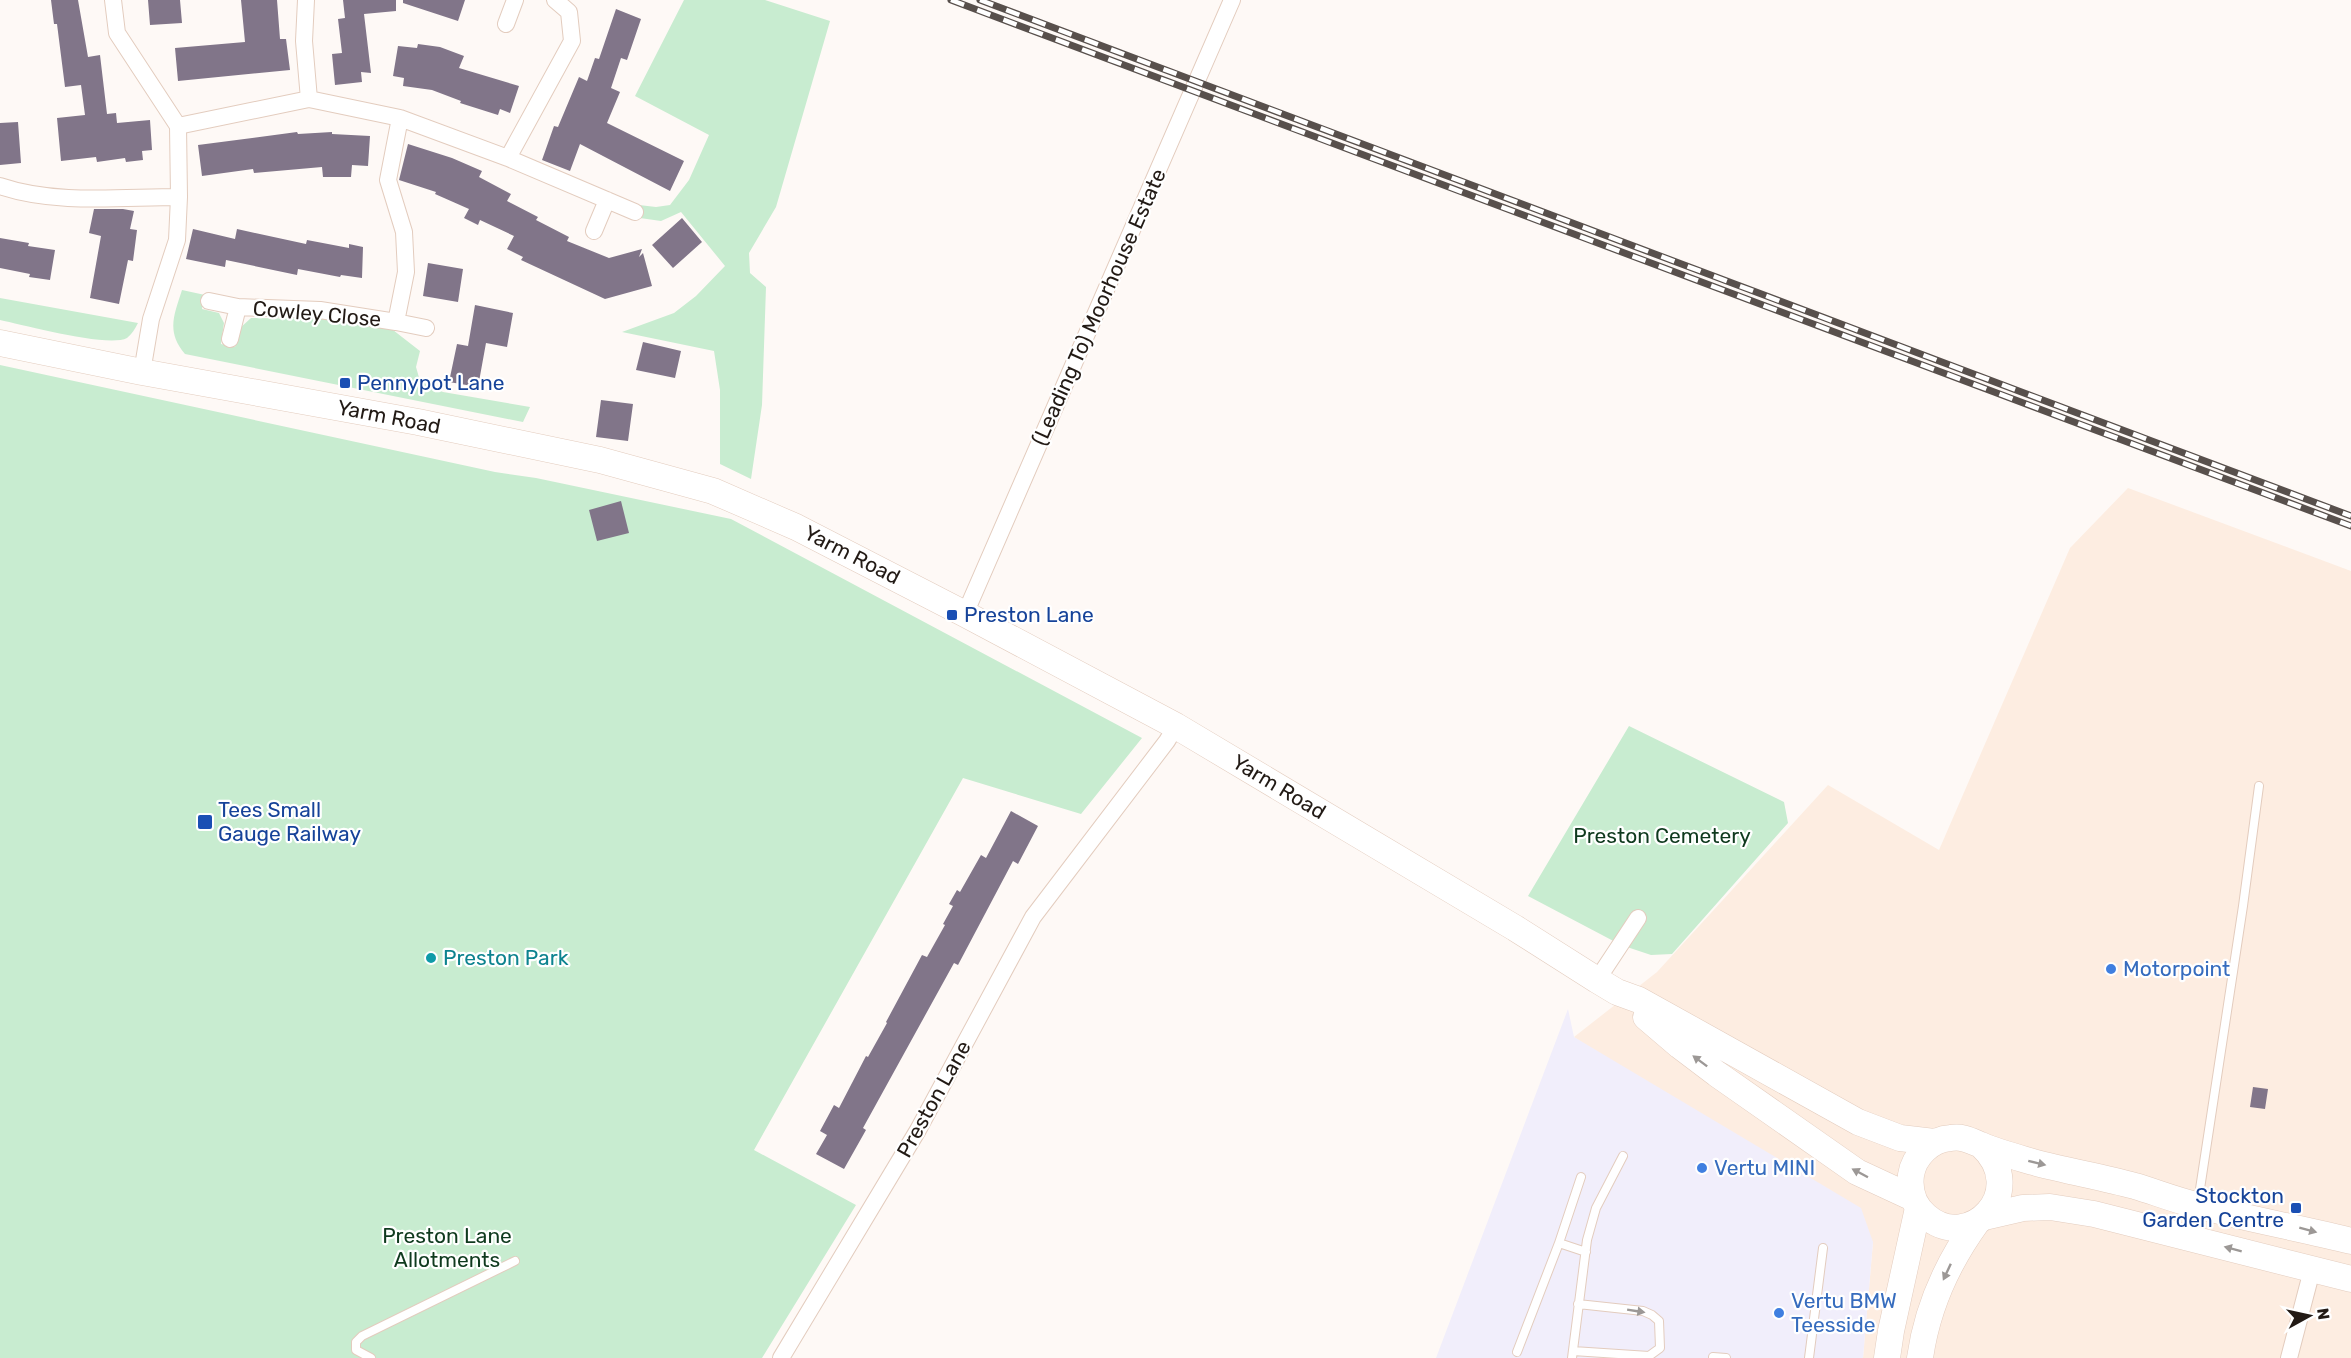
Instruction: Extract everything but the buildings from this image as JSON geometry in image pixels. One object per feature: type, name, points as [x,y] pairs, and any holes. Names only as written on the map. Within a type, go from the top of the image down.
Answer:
[{"type":"main road","name":"Yarm Road","points":[[0,343],[142,372],[452,429],[600,460],[713,491],[796,527],[1176,726],[1515,928],[1607,986]]},
{"type":"main road","points":[[1607,986],[1639,1000],[1858,1122],[1900,1138],[1934,1142]]},
{"type":"main road","points":[[1607,986],[1680,1046],[1837,1158],[1857,1172],[1916,1203]]},
{"type":"main road","points":[[2351,1241],[2298,1227],[2197,1206],[2135,1186],[2031,1161],[1963,1138],[1934,1142],[1916,1160],[1911,1172],[1910,1185],[1916,1203],[1927,1217],[1946,1226],[1956,1227],[2022,1208],[2050,1206],[2133,1222],[2351,1279]]},
{"type":"main road","points":[[1920,1358],[1935,1296],[1959,1246],[1998,1198],[2000,1186],[1996,1163],[1981,1145]]},
{"type":"main road","points":[[1887,1358],[1916,1203]]},
{"type":"street","points":[[113,0],[117,33],[178,126],[177,240],[151,319],[142,372]]},
{"type":"street","points":[[306,0],[304,41],[309,99]]},
{"type":"street","points":[[506,24],[515,0]]},
{"type":"street","points":[[508,158],[572,41],[569,12],[555,0]]},
{"type":"street","name":"(Leading To) Moorhouse Estate","points":[[965,614],[1232,0]]},
{"type":"street","points":[[178,126],[309,99],[400,118],[508,158],[635,212]]},
{"type":"street","name":"Cowley Close","points":[[396,322],[406,272],[404,232],[388,180],[400,118]]},
{"type":"street","points":[[0,186],[15,191],[72,198],[179,197]]},
{"type":"street","points":[[594,231],[607,200]]},
{"type":"street","name":"Cowley Close","points":[[209,301],[238,307],[320,310],[426,328]]},
{"type":"street","name":"Cowley Close","points":[[230,339],[238,307]]},
{"type":"street","name":"Preston Lane","points":[[781,1358],[918,1131],[1033,917],[1176,726]]},
{"type":"street","points":[[1607,986],[1638,918]]},
{"type":"street","points":[[2289,1358],[2312,1270]]},
{"type":"lane","points":[[2197,1206],[2259,786]]},
{"type":"lane","points":[[1578,1304],[1643,1311],[1652,1315],[1659,1321],[1660,1348],[1649,1356],[1573,1354],[1578,1304],[1586,1252],[1596,1208],[1623,1156]]},
{"type":"lane","points":[[1517,1352],[1559,1243],[1581,1177]]},
{"type":"lane","points":[[1559,1243],[1586,1252]]},
{"type":"lane","points":[[1809,1358],[1823,1248]]},
{"type":"lane","points":[[371,1358],[356,1350],[356,1342],[362,1336],[515,1261]]},
{"type":"lane","points":[[1713,1357],[1726,1358]]},
{"type":"shaded area","points":[[2128,488],[2351,571],[2351,1358],[1863,1358],[1873,1242],[1574,1037],[1657,972],[1828,785],[1939,850],[2070,548]]},
{"type":"shaded area","points":[[1568,1009],[1574,1037],[1861,1208],[1873,1242],[1863,1358],[1436,1358]]},
{"type":"green space","points":[[684,0],[765,0],[830,21],[776,207],[749,253],[750,273],[766,287],[762,405],[751,479],[720,464],[720,390],[714,351],[622,332],[674,313],[696,296],[725,266],[681,212],[661,221],[633,217],[639,205],[656,207],[670,205],[689,180],[709,135],[635,96]]},
{"type":"green space","points":[[182,290],[205,295],[202,309],[219,313],[224,323],[221,344],[235,347],[240,328],[251,318],[338,319],[393,330],[420,351],[416,367],[420,381],[443,392],[530,407],[523,422],[185,354],[175,338],[173,323]]},
{"type":"green space","points":[[0,298],[138,323],[127,338],[117,340],[65,335],[0,320]]},
{"type":"green space","name":"Preston Park","points":[[0,365],[495,472],[536,478],[731,519],[1142,738],[1081,814],[963,778],[754,1150],[856,1205],[762,1358],[0,1358]]},
{"type":"green space","name":"Preston Cemetery","points":[[1629,726],[1784,802],[1788,823],[1672,954],[1651,955],[1621,945],[1528,896]]},
{"type":"railway","points":[[951,0],[2351,526]]},
{"type":"railway","points":[[980,0],[2351,516]]},
{"type":"place","name":"Pennypot Lane","points":[[345,383]]},
{"type":"place","name":"Preston Lane","points":[[952,615]]},
{"type":"place","name":"Tees Small Gauge Railway","points":[[205,822]]},
{"type":"place","name":"Preston Park","points":[[431,958]]},
{"type":"place","name":"Motorpoint","points":[[2111,969]]},
{"type":"place","name":"Vertu MINI","points":[[1702,1168]]},
{"type":"place","name":"Stockton Garden Centre","points":[[2296,1208]]},
{"type":"place","name":"Vertu BMW Teesside","points":[[1779,1313]]},
{"type":"park label","name":"Preston Lane Allotments","points":[[447,1248]]}]
